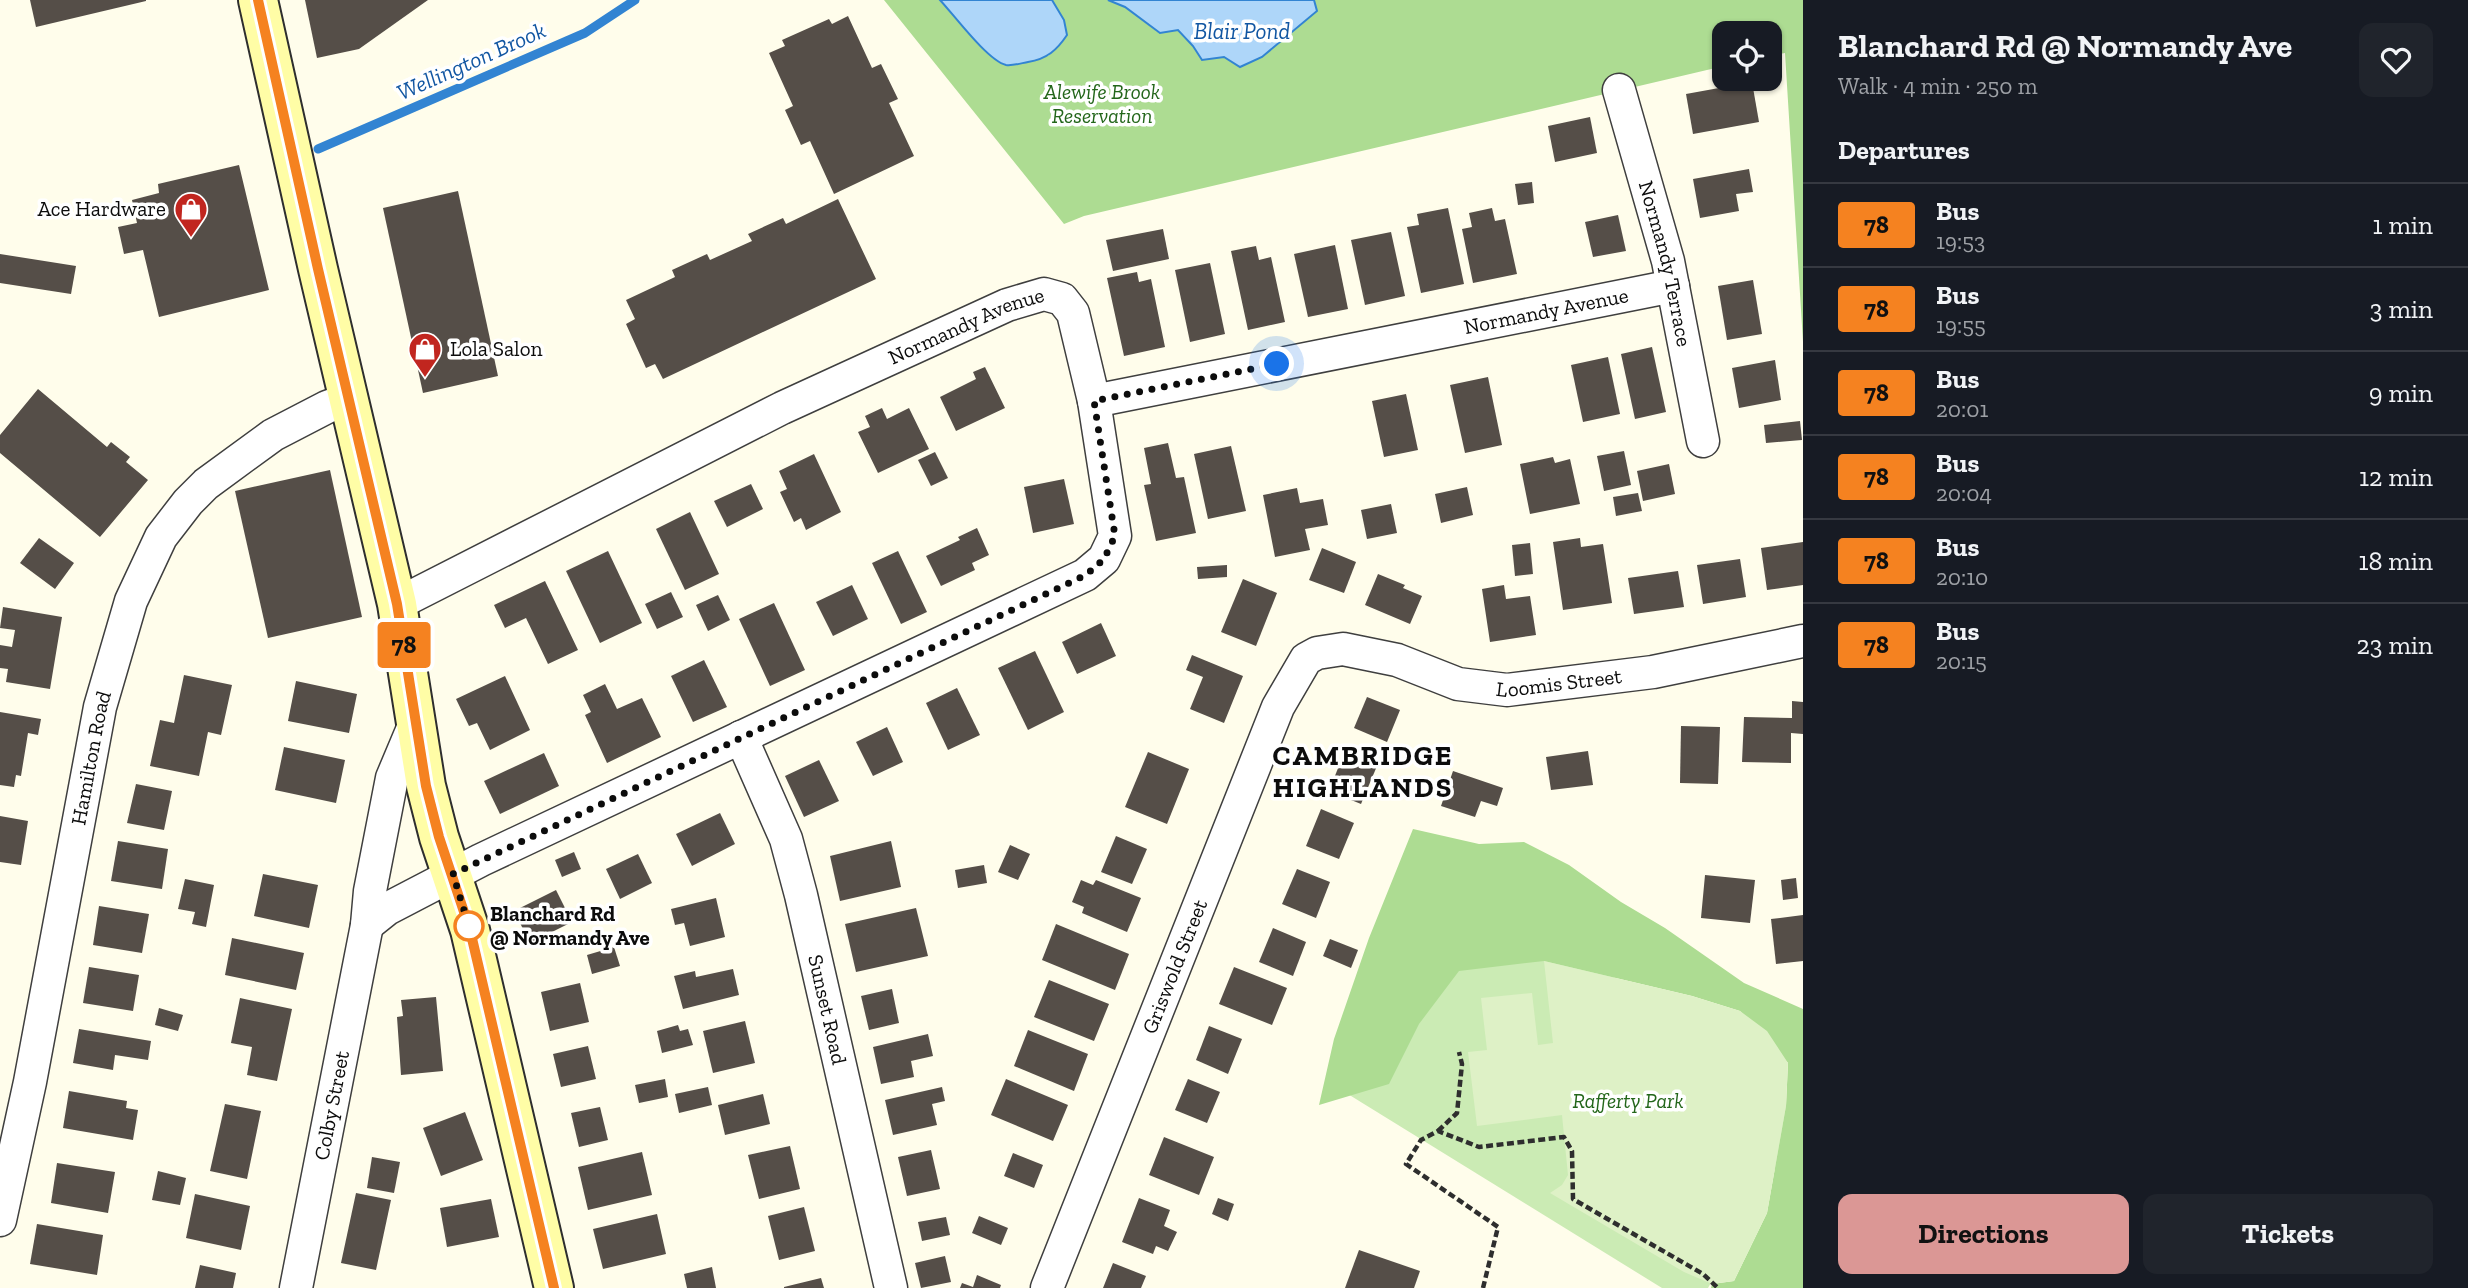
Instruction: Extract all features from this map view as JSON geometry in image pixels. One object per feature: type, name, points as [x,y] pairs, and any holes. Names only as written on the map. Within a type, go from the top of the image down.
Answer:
[{"type":"main road","points":[[258,0],[397,604],[426,786],[439,837],[470,930],[554,1288]]},
{"type":"street","name":"Normandy Terrace","points":[[1619,89],[1673,286],[1703,441]]},
{"type":"street","name":"Normandy Avenue","points":[[397,604],[782,408],[1006,304],[1044,294],[1062,299],[1073,313],[1094,401],[1673,286]]},
{"type":"street","name":"Hamilton Road","points":[[0,1220],[30,1082],[100,707],[131,601],[161,537],[206,484],[273,435],[327,407],[349,399]]},
{"type":"street","points":[[367,925],[387,909],[453,874],[1086,575],[1104,559],[1115,536],[1094,401]]},
{"type":"street","name":"Loomis Street","points":[[1317,653],[1343,649],[1397,660],[1458,684],[1507,690],[1653,672],[1803,641]]},
{"type":"street","name":"Griswold Street","points":[[1047,1288],[1278,707],[1306,659],[1317,653]]},
{"type":"street","name":"Colby Street","points":[[296,1288],[367,925],[370,891],[392,778],[416,721]]},
{"type":"street","name":"Sunset Road","points":[[741,737],[786,839],[891,1288]]},
{"type":"path","points":[[1459,1052],[1461,1065],[1457,1113],[1438,1131],[1421,1140],[1406,1164],[1498,1227],[1483,1288]]},
{"type":"path","points":[[1461,1065],[1470,1066]]},
{"type":"path","points":[[1438,1131],[1479,1147],[1563,1137],[1573,1151],[1573,1199],[1703,1275],[1718,1288]]},
{"type":"green space","name":"Alewife Brook Reservation","points":[[884,0],[940,0],[985,50],[1048,56],[1067,35],[1064,20],[1052,0],[1108,0],[1125,7],[1159,33],[1178,30],[1202,60],[1262,57],[1316,11],[1314,0],[1803,0],[1803,342],[1785,53],[1782,54],[1782,21],[1712,21],[1712,69],[1084,216],[1064,224]]},
{"type":"green space","points":[[1413,829],[1479,844],[1524,842],[1569,865],[1744,983],[1803,1009],[1803,1288],[1711,1288],[1712,1284],[1734,1281],[1767,1213],[1786,1106],[1788,1063],[1740,1011],[1692,996],[1544,961],[1459,971],[1419,1024],[1389,1084],[1319,1105],[1334,1039],[1369,938]]},
{"type":"green space","name":"Rafferty Park","points":[[1514,902],[1803,1119],[1708,1288],[1662,1288],[1330,1083]]},
{"type":"green space","name":"Rafferty Park","points":[[1544,961],[1692,996],[1740,1011],[1767,1031],[1788,1063],[1786,1106],[1767,1213],[1734,1281],[1712,1284],[1684,1272],[1550,1193],[1562,1185],[1568,1175],[1562,1115],[1477,1126],[1468,1052],[1487,1050],[1481,998],[1532,993],[1538,1045],[1553,1043]]},
{"type":"water","points":[[940,0],[1052,0],[1064,20],[1067,35],[1046,56],[1035,61],[1006,65],[981,47]]},
{"type":"water","name":"Blair Pond","points":[[1108,0],[1314,0],[1317,11],[1262,57],[1240,67],[1224,57],[1202,60],[1178,30],[1160,33],[1125,7]]},
{"type":"building","points":[[30,0],[146,0],[146,1],[36,27]]},
{"type":"building","points":[[305,0],[428,0],[359,49],[317,58]]},
{"type":"building","points":[[848,16],[872,68],[881,64],[898,99],[889,103],[914,156],[834,194],[810,141],[801,145],[785,110],[793,106],[769,53],[785,46],[782,40],[829,19],[832,24]]},
{"type":"building","points":[[1712,89],[1754,91],[1759,122],[1693,134],[1686,94]]},
{"type":"building","points":[[1590,117],[1597,153],[1555,162],[1548,126]]},
{"type":"building","points":[[239,165],[269,290],[159,317],[143,250],[124,254],[118,227],[137,223],[132,200],[159,193],[158,184]]},
{"type":"building","points":[[1749,169],[1753,192],[1736,194],[1739,211],[1700,218],[1693,179]]},
{"type":"building","points":[[1532,182],[1534,203],[1518,205],[1515,184]]},
{"type":"building","points":[[458,191],[498,376],[423,393],[383,208]]},
{"type":"building","points":[[838,199],[876,279],[663,379],[655,364],[646,368],[626,324],[635,319],[626,300],[675,277],[672,270],[707,254],[710,260],[752,241],[748,234],[783,218],[786,224]]},
{"type":"building","points":[[1448,208],[1464,284],[1421,293],[1407,227],[1419,225],[1417,214]]},
{"type":"building","points":[[1492,208],[1495,221],[1505,219],[1517,274],[1473,283],[1462,229],[1472,227],[1469,213]]},
{"type":"building","points":[[1618,215],[1626,251],[1593,257],[1585,222]]},
{"type":"building","points":[[1163,229],[1169,259],[1113,271],[1106,240]]},
{"type":"building","points":[[1391,232],[1405,296],[1365,305],[1351,240]]},
{"type":"building","points":[[1335,245],[1348,309],[1308,317],[1294,254]]},
{"type":"building","points":[[1256,246],[1259,260],[1271,257],[1285,322],[1248,330],[1231,251]]},
{"type":"building","points":[[0,254],[76,266],[71,294],[0,283]]},
{"type":"building","points":[[1210,263],[1225,334],[1190,342],[1175,270]]},
{"type":"building","points":[[1137,272],[1139,282],[1151,279],[1165,347],[1124,356],[1107,278]]},
{"type":"building","points":[[1753,280],[1762,334],[1727,340],[1718,286]]},
{"type":"building","points":[[1652,347],[1666,412],[1635,419],[1621,354]]},
{"type":"building","points":[[1608,357],[1620,414],[1583,422],[1571,365]]},
{"type":"building","points":[[1775,360],[1781,400],[1739,408],[1732,368]]},
{"type":"building","points":[[985,367],[1005,408],[956,431],[940,397],[976,379],[973,372]]},
{"type":"building","points":[[1488,377],[1502,445],[1465,453],[1450,385]]},
{"type":"building","points":[[38,389],[107,447],[111,442],[130,457],[126,462],[148,480],[100,537],[0,453],[0,435]]},
{"type":"building","points":[[1406,394],[1418,450],[1384,457],[1372,401]]},
{"type":"building","points":[[882,408],[887,419],[909,408],[929,449],[878,473],[858,432],[870,427],[865,416]]},
{"type":"building","points":[[1800,421],[1802,440],[1766,443],[1764,425]]},
{"type":"building","points":[[1168,443],[1176,478],[1184,477],[1196,533],[1156,541],[1144,485],[1151,484],[1144,448]]},
{"type":"building","points":[[1231,446],[1246,511],[1208,519],[1194,454]]},
{"type":"building","points":[[1624,451],[1631,485],[1604,491],[1597,456]]},
{"type":"building","points":[[935,452],[948,478],[931,486],[918,460]]},
{"type":"building","points":[[814,454],[841,512],[806,530],[801,518],[794,522],[780,492],[787,489],[779,471]]},
{"type":"building","points":[[1553,457],[1555,463],[1570,459],[1580,504],[1530,514],[1520,464]]},
{"type":"building","points":[[1669,464],[1675,494],[1643,501],[1637,471]]},
{"type":"building","points":[[330,470],[362,617],[268,638],[235,491]]},
{"type":"building","points":[[1064,479],[1074,524],[1033,533],[1024,487]]},
{"type":"building","points":[[751,484],[763,509],[727,527],[714,501]]},
{"type":"building","points":[[1467,487],[1473,515],[1441,523],[1435,494]]},
{"type":"building","points":[[1297,488],[1300,503],[1323,499],[1328,525],[1305,529],[1310,550],[1275,557],[1263,495]]},
{"type":"building","points":[[1638,493],[1642,511],[1616,516],[1613,497]]},
{"type":"building","points":[[1391,504],[1397,533],[1367,539],[1361,510]]},
{"type":"building","points":[[690,512],[719,574],[685,590],[656,529]]},
{"type":"building","points":[[977,528],[989,555],[972,563],[975,570],[941,586],[926,556],[960,540],[958,537]]},
{"type":"building","points":[[39,538],[74,563],[55,589],[20,563]]},
{"type":"building","points":[[1580,538],[1581,547],[1603,544],[1612,603],[1563,610],[1553,542]]},
{"type":"building","points":[[1803,542],[1803,585],[1767,590],[1761,548]]},
{"type":"building","points":[[1530,543],[1533,574],[1515,576],[1512,545]]},
{"type":"building","points":[[1322,548],[1356,562],[1344,593],[1309,580]]},
{"type":"building","points":[[608,551],[642,623],[600,643],[566,571]]},
{"type":"building","points":[[898,551],[927,612],[901,624],[872,563]]},
{"type":"building","points":[[1740,559],[1746,597],[1703,604],[1697,565]]},
{"type":"building","points":[[1227,565],[1227,577],[1198,579],[1197,567]]},
{"type":"building","points":[[1678,571],[1684,607],[1634,614],[1628,578]]},
{"type":"building","points":[[1378,574],[1405,585],[1403,588],[1422,596],[1410,624],[1365,605]]},
{"type":"building","points":[[1243,579],[1277,593],[1256,646],[1221,632]]},
{"type":"building","points":[[545,581],[578,650],[548,664],[526,618],[505,628],[494,605]]},
{"type":"building","points":[[852,585],[868,619],[833,636],[816,602]]},
{"type":"building","points":[[1504,585],[1506,599],[1530,596],[1536,635],[1490,642],[1482,589]]},
{"type":"building","points":[[671,592],[683,617],[657,629],[645,604]]},
{"type":"building","points":[[718,595],[730,620],[708,631],[696,605]]},
{"type":"building","points":[[774,603],[805,670],[770,686],[739,619]]},
{"type":"building","points":[[3,607],[62,617],[50,689],[6,682],[8,669],[0,668],[0,645],[12,647],[15,630],[0,628]]},
{"type":"building","points":[[1101,623],[1116,656],[1077,674],[1062,642]]},
{"type":"building","points":[[1035,651],[1064,712],[1028,730],[998,668]]},
{"type":"building","points":[[1192,655],[1243,676],[1224,723],[1190,709],[1203,677],[1186,670]]},
{"type":"building","points":[[704,660],[727,707],[693,722],[671,676]]},
{"type":"building","points":[[184,675],[232,685],[221,735],[208,732],[199,776],[150,766],[160,720],[174,723]]},
{"type":"building","points":[[505,676],[530,730],[490,750],[477,723],[469,726],[456,699]]},
{"type":"building","points":[[296,681],[357,694],[349,733],[288,721]]},
{"type":"building","points":[[605,684],[617,709],[642,698],[661,737],[607,763],[585,715],[591,712],[583,695]]},
{"type":"building","points":[[957,688],[980,735],[948,750],[926,703]]},
{"type":"building","points":[[1367,697],[1400,710],[1387,742],[1354,728]]},
{"type":"building","points":[[1792,701],[1803,702],[1803,734],[1791,733],[1791,763],[1742,762],[1744,717],[1792,718]]},
{"type":"building","points":[[0,712],[41,719],[38,735],[28,733],[21,776],[16,775],[14,787],[0,785]]},
{"type":"building","points":[[1681,726],[1720,727],[1718,784],[1680,783]]},
{"type":"building","points":[[887,727],[903,762],[873,776],[856,742]]},
{"type":"building","points":[[284,747],[345,760],[336,803],[275,790]]},
{"type":"building","points":[[1588,751],[1593,785],[1551,790],[1546,757]]},
{"type":"building","points":[[1148,752],[1189,769],[1167,824],[1125,807]]},
{"type":"building","points":[[544,753],[559,786],[500,814],[484,781]]},
{"type":"building","points":[[1344,753],[1377,766],[1361,804],[1329,791]]},
{"type":"building","points":[[819,760],[839,801],[804,817],[785,776]]},
{"type":"building","points":[[1453,771],[1503,788],[1497,806],[1481,801],[1475,817],[1441,806]]},
{"type":"building","points":[[136,784],[172,791],[164,830],[127,823]]},
{"type":"building","points":[[1321,809],[1354,823],[1339,859],[1306,846]]},
{"type":"building","points":[[720,813],[735,844],[692,866],[676,834]]},
{"type":"building","points":[[0,816],[28,821],[21,865],[0,862]]},
{"type":"building","points":[[1116,836],[1147,849],[1132,884],[1101,872]]},
{"type":"building","points":[[118,841],[168,849],[162,889],[111,881]]},
{"type":"building","points":[[891,841],[901,887],[840,901],[830,856]]},
{"type":"building","points":[[1010,845],[1030,854],[1018,880],[998,872]]},
{"type":"building","points":[[574,852],[581,869],[562,877],[555,860]]},
{"type":"building","points":[[638,854],[652,883],[620,899],[606,869]]},
{"type":"building","points":[[984,865],[987,883],[958,888],[955,870]]},
{"type":"building","points":[[1297,869],[1330,882],[1316,918],[1282,904]]},
{"type":"building","points":[[263,874],[318,885],[309,928],[254,916]]},
{"type":"building","points":[[1705,875],[1755,880],[1750,923],[1701,918]]},
{"type":"building","points":[[1796,878],[1798,898],[1783,900],[1781,880]]},
{"type":"building","points":[[185,879],[214,885],[206,927],[192,924],[195,912],[178,909]]},
{"type":"building","points":[[1081,880],[1093,885],[1096,880],[1141,898],[1127,932],[1082,913],[1084,907],[1072,902]]},
{"type":"building","points":[[556,890],[572,922],[530,943],[514,911]]},
{"type":"building","points":[[716,898],[725,937],[690,946],[684,923],[675,925],[671,909]]},
{"type":"building","points":[[99,906],[149,914],[142,953],[93,945]]},
{"type":"building","points":[[916,908],[928,956],[856,972],[845,924]]},
{"type":"building","points":[[1803,915],[1803,961],[1776,964],[1771,919]]},
{"type":"building","points":[[1056,924],[1129,954],[1115,990],[1042,960]]},
{"type":"building","points":[[1273,928],[1306,942],[1293,976],[1259,962]]},
{"type":"building","points":[[232,938],[304,953],[296,990],[225,975]]},
{"type":"building","points":[[1330,939],[1358,950],[1351,968],[1323,956]]},
{"type":"building","points":[[614,947],[620,966],[592,974],[587,955]]},
{"type":"building","points":[[89,967],[139,975],[133,1011],[83,1003]]},
{"type":"building","points":[[1234,967],[1287,988],[1272,1025],[1219,1004]]},
{"type":"building","points":[[733,969],[739,995],[683,1009],[674,976],[695,971],[696,977]]},
{"type":"building","points":[[1049,980],[1109,1004],[1094,1041],[1034,1017]]},
{"type":"building","points":[[580,983],[589,1022],[550,1031],[541,992]]},
{"type":"building","points":[[892,989],[899,1023],[869,1030],[861,996]]},
{"type":"building","points":[[436,997],[443,1071],[401,1075],[397,1017],[403,1016],[401,1000]]},
{"type":"building","points":[[240,998],[292,1009],[277,1081],[247,1075],[252,1047],[231,1043]]},
{"type":"building","points":[[159,1008],[183,1015],[178,1031],[155,1025]]},
{"type":"building","points":[[745,1021],[755,1063],[713,1073],[703,1031]]},
{"type":"building","points":[[678,1025],[680,1031],[688,1029],[693,1045],[662,1053],[657,1031]]},
{"type":"building","points":[[1209,1026],[1242,1039],[1228,1074],[1196,1060]]},
{"type":"building","points":[[79,1029],[151,1041],[148,1060],[115,1055],[113,1070],[73,1063]]},
{"type":"building","points":[[1028,1030],[1088,1054],[1074,1091],[1014,1066]]},
{"type":"building","points":[[928,1034],[933,1056],[911,1061],[914,1077],[881,1084],[873,1047]]},
{"type":"building","points":[[588,1046],[596,1079],[561,1087],[553,1054]]},
{"type":"building","points":[[665,1079],[668,1097],[639,1103],[635,1085]]},
{"type":"building","points":[[1006,1079],[1068,1105],[1053,1141],[991,1115]]},
{"type":"building","points":[[1188,1079],[1220,1092],[1207,1123],[1175,1110]]},
{"type":"building","points":[[708,1087],[712,1105],[679,1113],[675,1094]]},
{"type":"building","points":[[942,1087],[945,1101],[932,1104],[937,1125],[893,1135],[885,1100]]},
{"type":"building","points":[[69,1091],[127,1101],[126,1108],[138,1110],[133,1140],[63,1128]]},
{"type":"building","points":[[763,1094],[770,1124],[725,1135],[718,1105]]},
{"type":"building","points":[[225,1104],[261,1111],[247,1179],[210,1171]]},
{"type":"building","points":[[600,1107],[608,1140],[579,1147],[571,1113]]},
{"type":"building","points":[[465,1112],[483,1160],[441,1176],[423,1128]]},
{"type":"building","points":[[1164,1137],[1214,1157],[1199,1195],[1149,1175]]},
{"type":"building","points":[[790,1146],[800,1189],[759,1199],[748,1155]]},
{"type":"building","points":[[931,1150],[940,1189],[907,1196],[898,1157]]},
{"type":"building","points":[[642,1152],[652,1195],[588,1210],[578,1167]]},
{"type":"building","points":[[1013,1153],[1043,1165],[1034,1188],[1004,1176]]},
{"type":"building","points":[[372,1157],[400,1162],[394,1193],[367,1188]]},
{"type":"building","points":[[57,1163],[115,1172],[108,1213],[51,1203]]},
{"type":"building","points":[[158,1171],[186,1178],[180,1205],[152,1200]]},
{"type":"building","points":[[356,1193],[391,1200],[376,1270],[341,1263]]},
{"type":"building","points":[[195,1194],[250,1206],[241,1250],[186,1238]]},
{"type":"building","points":[[1139,1198],[1170,1210],[1164,1226],[1177,1232],[1168,1251],[1156,1246],[1153,1254],[1122,1242]]},
{"type":"building","points":[[1218,1198],[1234,1204],[1228,1221],[1212,1214]]},
{"type":"building","points":[[491,1199],[499,1237],[447,1247],[440,1208]]},
{"type":"building","points":[[804,1207],[815,1251],[779,1260],[768,1216]]},
{"type":"building","points":[[657,1214],[666,1254],[603,1269],[593,1229]]},
{"type":"building","points":[[979,1216],[1008,1228],[1001,1245],[972,1233]]},
{"type":"building","points":[[946,1217],[950,1235],[922,1241],[918,1222]]},
{"type":"building","points":[[37,1224],[103,1235],[97,1275],[30,1264]]},
{"type":"building","points":[[1359,1250],[1420,1271],[1414,1288],[1345,1288]]},
{"type":"building","points":[[945,1256],[951,1282],[921,1288],[915,1263]]},
{"type":"building","points":[[1113,1263],[1146,1276],[1141,1288],[1103,1288]]},
{"type":"building","points":[[200,1265],[236,1273],[233,1288],[195,1288]]},
{"type":"building","points":[[712,1267],[716,1288],[687,1288],[684,1274]]},
{"type":"building","points":[[977,1275],[1001,1285],[1000,1288],[960,1288],[962,1283],[973,1287]]},
{"type":"building","points":[[821,1278],[824,1288],[784,1288],[784,1287]]},
{"type":"waterway","name":"Wellington Brook","points":[[318,149],[585,33],[635,0]]},
{"type":"bus line","name":"78","points":[[258,0],[397,604],[426,786],[439,837],[470,930],[554,1288]]},
{"type":"place","name":"Ace Hardware","points":[[191,239]]},
{"type":"place","name":"Lola Salon","points":[[425,379]]},
{"type":"place","name":"Blanchard Rd @ Normandy Ave","points":[[469,926]]},
{"type":"district","name":"CAMBRIDGE HIGHLANDS","points":[[1363,771]]},
{"type":"route","points":[[469,926],[470,930],[453,874],[1086,575],[1104,559],[1115,536],[1094,401],[1277,364]]}]
